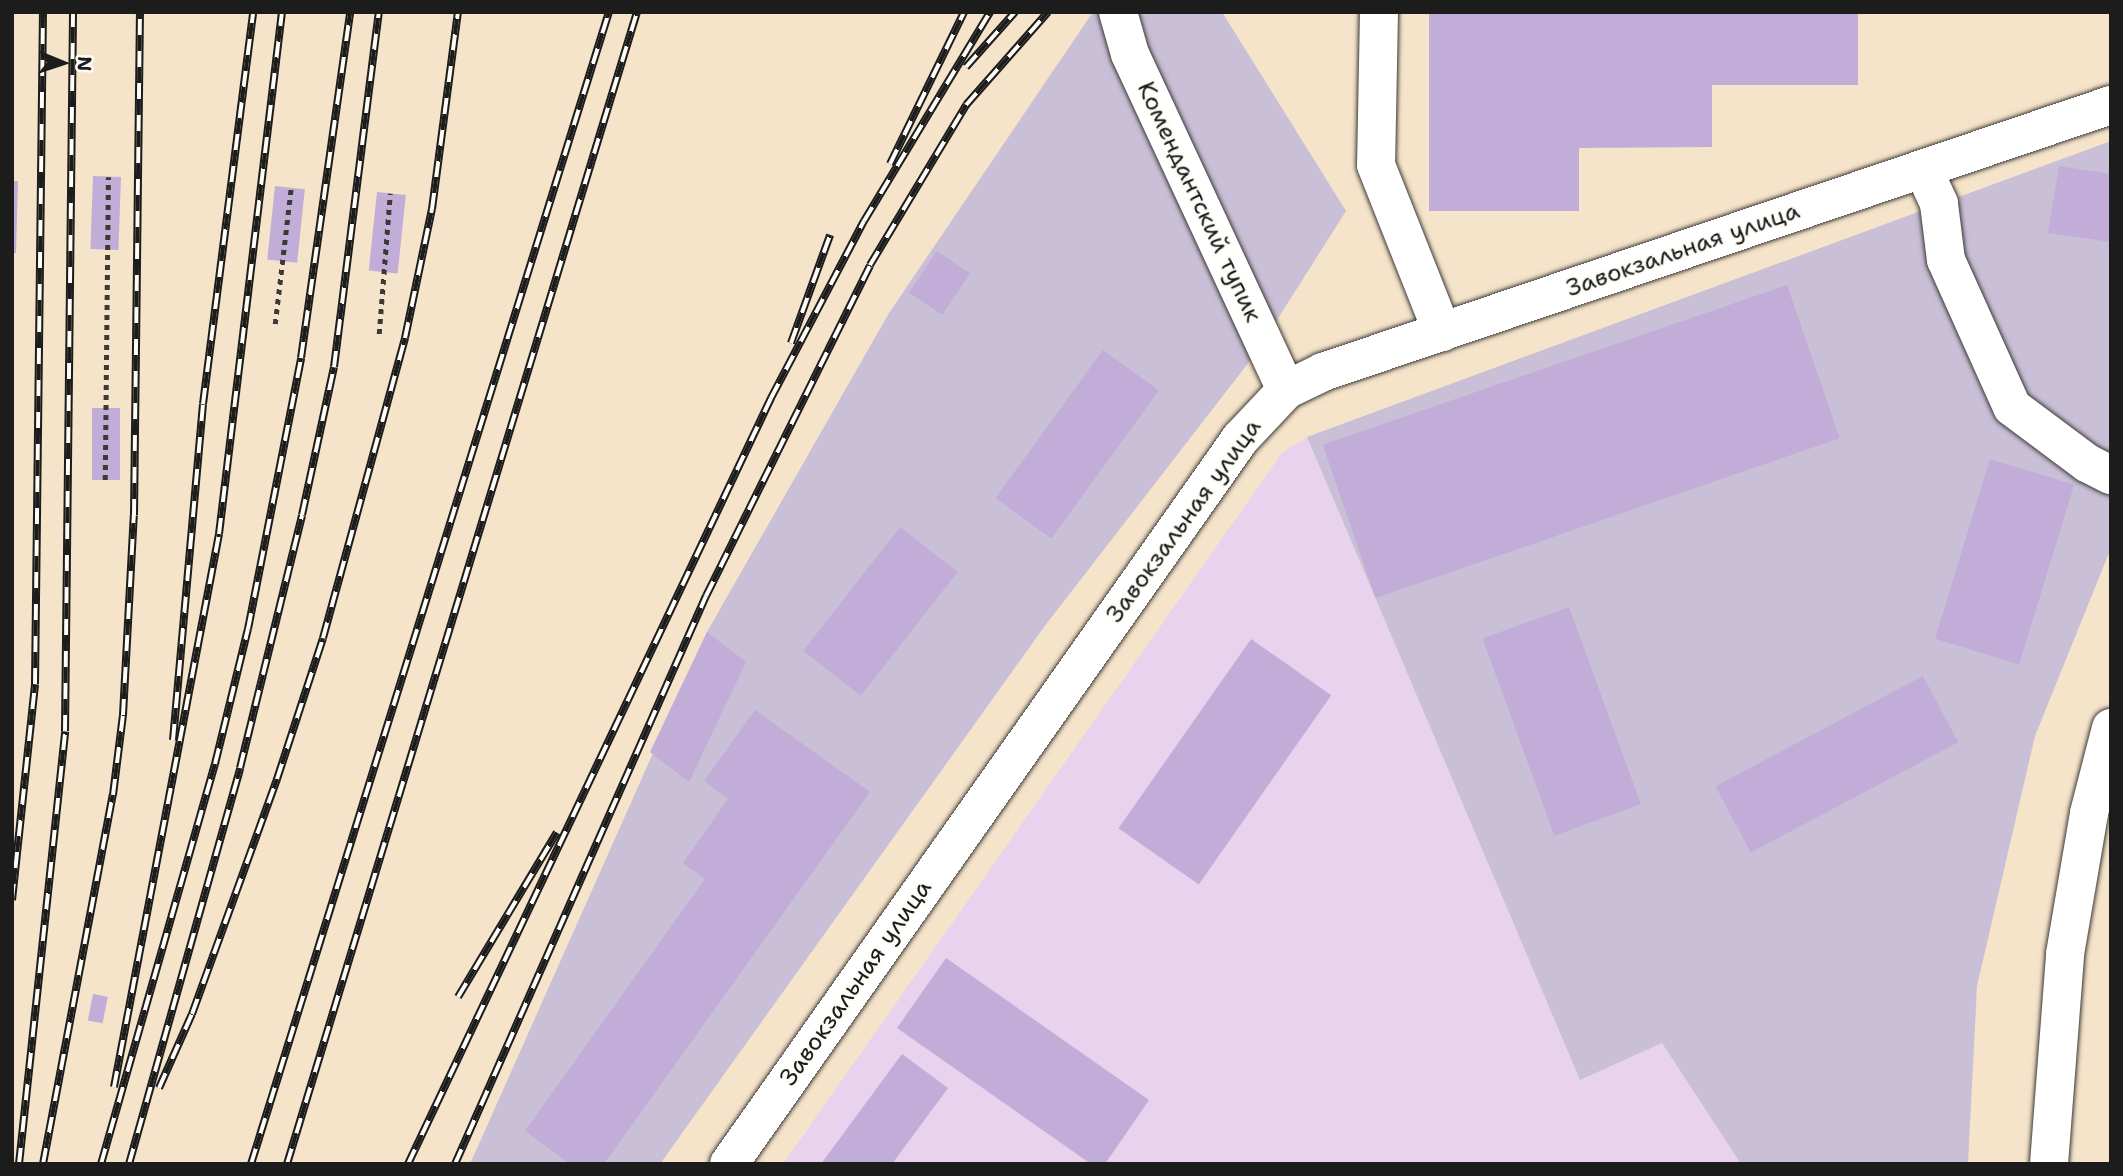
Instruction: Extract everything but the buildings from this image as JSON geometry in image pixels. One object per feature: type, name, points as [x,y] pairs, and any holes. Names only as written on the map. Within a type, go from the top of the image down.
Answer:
[{"type":"main road","name":"Комендантский тупик","points":[[1118,12],[1130,54],[1286,390]]},
{"type":"main road","points":[[1379,12],[1376,165],[1442,332]]},
{"type":"main road","name":"Завокзальная улица","points":[[729,1164],[1240,439],[1286,390],[1442,332],[2111,105]]},
{"type":"main road","points":[[1923,169],[1938,204],[1947,260],[2012,407],[2111,475]]},
{"type":"main road","points":[[2049,1164],[2065,954],[2089,813],[2111,728]]},
{"type":"path","points":[[105,480],[108,177]]},
{"type":"path","points":[[275,324],[291,187]]},
{"type":"path","points":[[379,334],[390,193]]},
{"type":"shaded area","points":[[1093,12],[1222,12],[1346,211],[1256,353],[1044,627],[660,1164],[470,1164],[707,632],[889,313]]},
{"type":"shaded area","points":[[2111,141],[2111,548],[2035,736],[1977,986],[1968,1164],[1741,1164],[1662,1043],[1580,1080],[1307,437]]},
{"type":"shaded area","points":[[1307,437],[1580,1080],[1662,1043],[1741,1164],[783,1164],[1282,453]]},
{"type":"railway","points":[[12,900],[35,684],[43,12]]},
{"type":"railway","points":[[19,1164],[65,731],[73,12]]},
{"type":"railway","points":[[43,1164],[113,795],[123,715],[134,515],[140,12]]},
{"type":"railway","points":[[173,740],[203,404],[253,12]]},
{"type":"railway","points":[[114,1087],[219,534],[282,12]]},
{"type":"railway","points":[[101,1164],[215,764],[248,629],[301,358],[350,12]]},
{"type":"railway","points":[[129,1164],[240,768],[302,515],[334,367],[379,12]]},
{"type":"railway","points":[[159,1088],[192,1014],[277,779],[323,638],[405,338],[432,209],[458,12]]},
{"type":"railway","points":[[251,1164],[609,12]]},
{"type":"railway","points":[[287,1164],[637,12]]},
{"type":"railway","points":[[890,164],[964,12]]},
{"type":"railway","points":[[408,1164],[771,398],[864,221],[990,12]]},
{"type":"railway","points":[[966,67],[1015,12]]},
{"type":"railway","points":[[455,1164],[706,596],[870,265],[966,105],[1048,12]]},
{"type":"railway","points":[[791,343],[830,235]]},
{"type":"railway","points":[[458,997],[557,832]]}]
